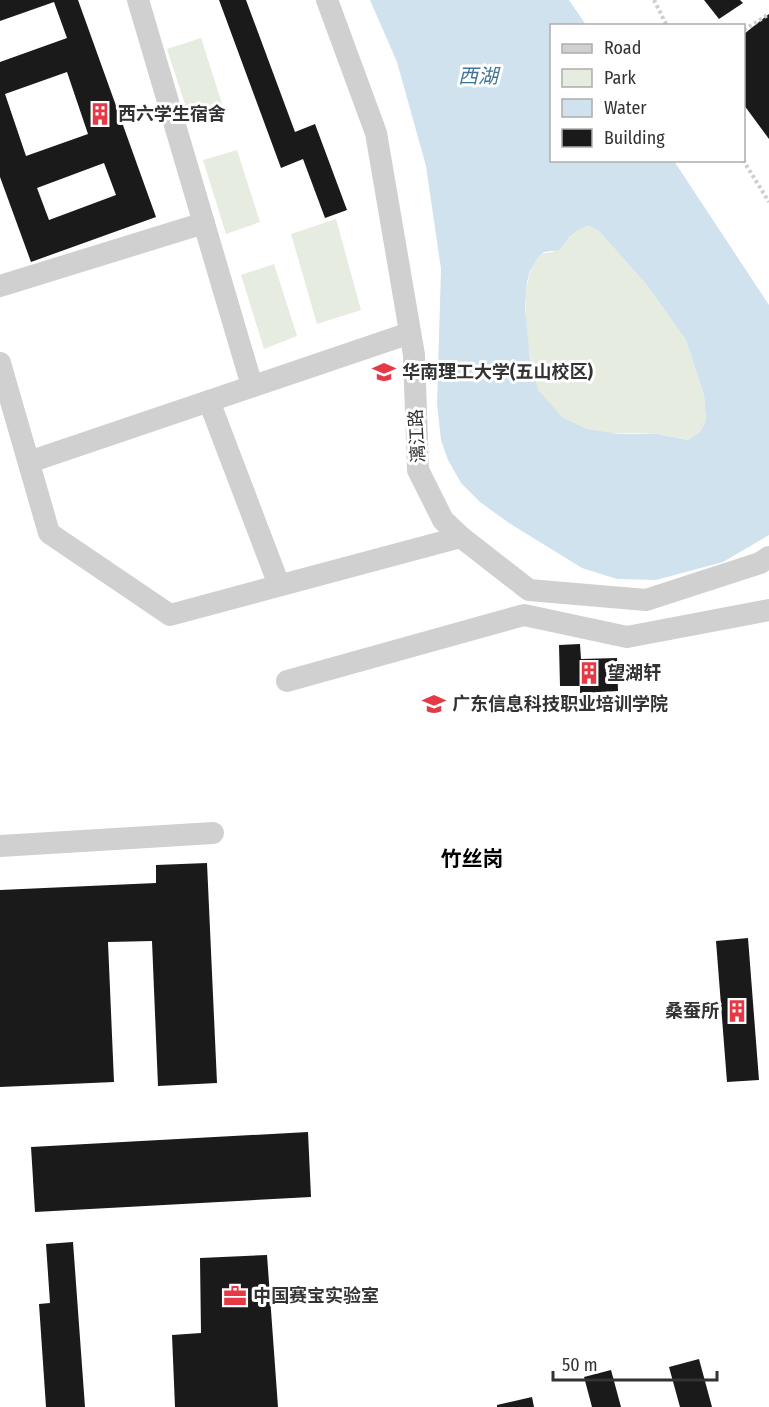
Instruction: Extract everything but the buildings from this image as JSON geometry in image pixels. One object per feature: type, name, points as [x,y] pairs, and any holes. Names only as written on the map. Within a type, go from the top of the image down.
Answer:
[{"type":"street","points":[[138,0],[252,386]]},
{"type":"street","name":"漓江路","points":[[327,0],[376,133],[414,355],[418,470],[443,520],[461,537],[529,590],[646,600],[760,564],[769,557]]},
{"type":"street","points":[[0,286],[204,223]]},
{"type":"street","points":[[29,462],[410,333]]},
{"type":"street","points":[[0,363],[49,533],[170,615],[461,537]]},
{"type":"street","points":[[209,401],[279,585]]},
{"type":"street","points":[[287,681],[524,615],[627,637],[769,610]]},
{"type":"street","points":[[0,846],[213,833]]},
{"type":"path","points":[[654,0],[666,24]]},
{"type":"path","points":[[745,29],[769,14]]},
{"type":"path","points":[[744,162],[769,202]]},
{"type":"green space","points":[[201,38],[224,110],[191,123],[167,49]]},
{"type":"green space","points":[[237,150],[260,222],[226,234],[203,160]]},
{"type":"green space","points":[[336,219],[361,310],[317,324],[291,234]]},
{"type":"green space","points":[[588,226],[598,230],[646,284],[686,340],[704,395],[706,420],[700,432],[688,440],[657,434],[609,433],[586,429],[561,417],[538,390],[529,347],[526,315],[531,270],[540,254],[555,251],[575,231]]},
{"type":"green space","points":[[274,264],[297,336],[264,349],[241,275]]},
{"type":"water","name":"西湖","points":[[370,0],[569,0],[585,24],[550,24],[550,162],[675,162],[769,305],[769,535],[723,562],[656,580],[617,579],[582,568],[509,523],[480,502],[461,483],[448,460],[441,440],[437,404],[441,269],[426,166],[397,62]],"holes":[[[588,226],[598,230],[646,284],[686,340],[704,395],[706,420],[700,432],[688,440],[658,434],[618,434],[587,429],[563,418],[538,390],[530,358],[525,308],[527,282],[538,257],[544,252],[559,250],[571,235]]]},
{"type":"place","name":"西六学生宿舍","points":[[100,114]]},
{"type":"place","name":"华南理工大学(五山校区)","points":[[384,372]]},
{"type":"place","name":"望湖轩","points":[[589,673]]},
{"type":"place","name":"广东信息科技职业培训学院","points":[[434,704]]},
{"type":"place","name":"桑蚕所","points":[[737,1011]]},
{"type":"place","name":"中国赛宝实验室","points":[[235,1296]]},
{"type":"district","name":"竹丝岗","points":[[472,859]]}]
